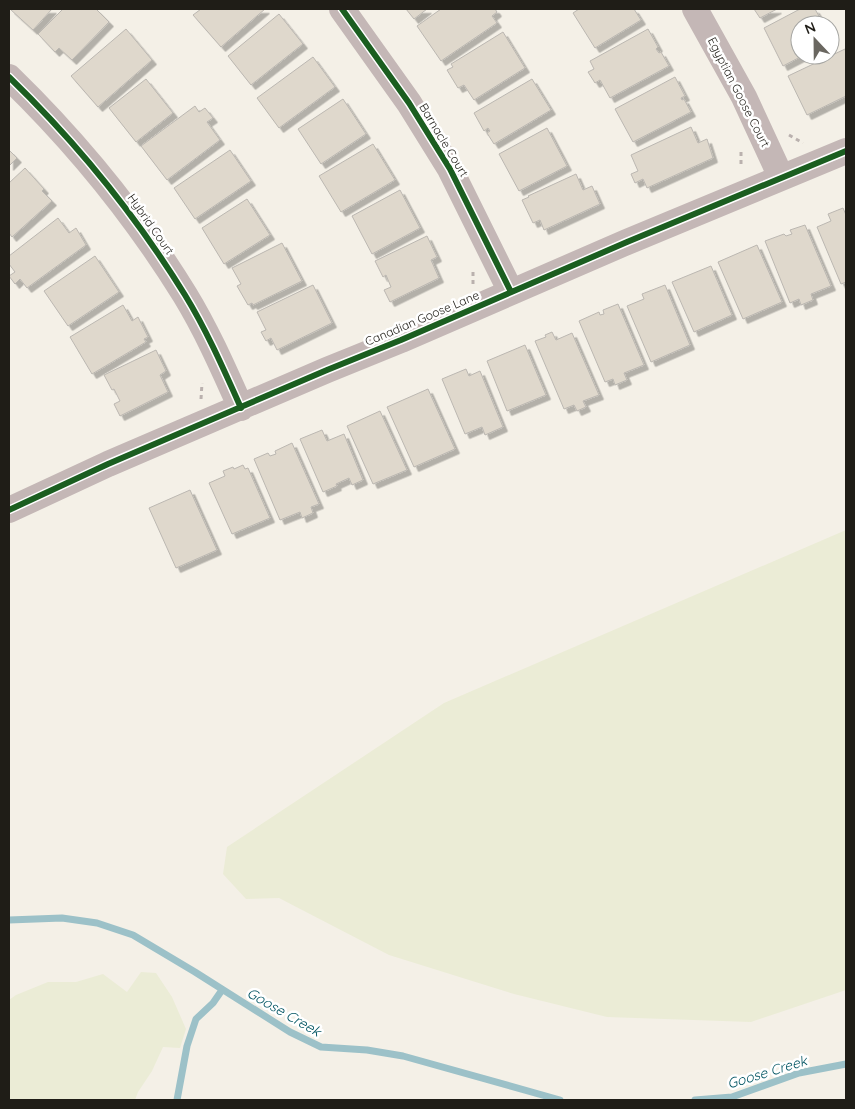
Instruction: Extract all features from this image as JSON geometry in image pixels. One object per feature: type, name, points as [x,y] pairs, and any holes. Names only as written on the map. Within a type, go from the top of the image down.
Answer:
[{"type":"street","name":"Barnacle Court","points":[[342,9],[409,103],[450,169],[511,292]]},
{"type":"street","name":"Egyptian Goose Court","points":[[695,9],[744,97],[781,177]]},
{"type":"street","name":"Hybrid Court","points":[[9,77],[77,147],[144,231],[186,297],[241,408]]},
{"type":"street","name":"Canadian Goose Lane","points":[[9,510],[108,464],[846,151]]},
{"type":"path","points":[[201,377],[203,387],[201,402]]},
{"type":"green space","points":[[846,530],[846,990],[751,1022],[607,1017],[514,994],[389,955],[279,898],[246,899],[223,874],[227,847],[444,703]]},
{"type":"green space","points":[[141,972],[156,973],[172,997],[186,1029],[180,1048],[163,1047],[135,1100],[9,1100],[9,1000],[16,995],[48,982],[76,982],[103,974],[127,992]]},
{"type":"building","points":[[10,9],[52,9],[33,30]]},
{"type":"building","points":[[63,9],[96,9],[109,22],[72,60],[59,48],[55,52],[38,34]]},
{"type":"building","points":[[201,9],[265,9],[221,47],[193,15]]},
{"type":"building","points":[[406,9],[427,9],[414,19]]},
{"type":"building","points":[[441,9],[495,9],[497,12],[492,16],[497,23],[441,61],[417,26]]},
{"type":"building","points":[[579,9],[634,9],[641,20],[595,48],[573,13]]},
{"type":"building","points":[[754,9],[777,9],[760,18]]},
{"type":"building","points":[[800,9],[815,9],[818,15],[790,15],[790,62],[783,66],[764,28]]},
{"type":"building","points":[[279,14],[303,44],[251,85],[228,56]]},
{"type":"building","points":[[126,29],[152,60],[98,107],[71,76]]},
{"type":"building","points":[[648,29],[658,47],[656,49],[659,53],[661,52],[669,66],[610,98],[600,80],[595,83],[588,72],[594,69],[590,61]]},
{"type":"building","points":[[503,32],[525,68],[474,100],[464,85],[458,88],[447,70],[453,67],[451,64]]},
{"type":"building","points":[[845,49],[846,53],[846,96],[807,115],[788,76],[811,65],[840,65],[840,51]]},
{"type":"building","points":[[313,57],[335,87],[279,128],[257,98]]},
{"type":"building","points":[[675,77],[685,96],[681,98],[682,100],[684,99],[691,112],[633,142],[615,109]]},
{"type":"building","points":[[146,79],[173,113],[136,142],[109,108]]},
{"type":"building","points":[[532,79],[551,110],[494,144],[487,133],[490,131],[488,128],[484,131],[474,113]]},
{"type":"building","points":[[343,99],[366,134],[321,164],[298,129]]},
{"type":"building","points":[[195,106],[199,112],[205,108],[213,118],[207,122],[220,140],[167,180],[141,146]]},
{"type":"building","points":[[691,127],[698,143],[707,139],[713,158],[647,188],[643,179],[635,183],[631,174],[638,171],[631,155]]},
{"type":"building","points":[[547,128],[567,166],[519,191],[499,154]]},
{"type":"building","points":[[373,144],[395,180],[341,212],[319,176]]},
{"type":"building","points":[[9,150],[17,158],[9,166]]},
{"type":"building","points":[[230,150],[251,181],[195,219],[174,188]]},
{"type":"building","points":[[25,168],[52,201],[12,237],[9,233],[9,183]]},
{"type":"building","points":[[576,174],[583,190],[592,186],[600,204],[544,230],[540,220],[533,223],[522,200]]},
{"type":"building","points":[[400,190],[420,228],[372,254],[352,216]]},
{"type":"building","points":[[247,199],[270,235],[224,264],[202,228]]},
{"type":"building","points":[[843,208],[846,215],[846,282],[841,284],[817,227],[831,221],[828,214]]},
{"type":"building","points":[[58,218],[69,233],[76,228],[86,245],[27,288],[20,279],[15,284],[9,276],[15,272],[9,264],[9,256]]},
{"type":"building","points":[[805,225],[831,286],[811,294],[813,300],[801,305],[799,299],[790,303],[765,241],[784,234],[786,236],[792,234],[790,230]]},
{"type":"building","points":[[427,236],[437,257],[431,260],[439,278],[390,302],[384,290],[391,287],[386,275],[383,277],[375,261]]},
{"type":"building","points":[[282,243],[302,281],[253,305],[252,303],[248,305],[237,286],[241,284],[232,268]]},
{"type":"building","points":[[757,245],[782,302],[743,319],[718,262]]},
{"type":"building","points":[[95,256],[119,292],[68,326],[44,291]]},
{"type":"building","points":[[711,266],[732,315],[694,332],[672,282]]},
{"type":"building","points":[[313,285],[332,323],[277,350],[271,338],[266,341],[261,332],[266,330],[257,312]]},
{"type":"building","points":[[665,285],[690,345],[651,362],[627,306],[644,299],[642,294]]},
{"type":"building","points":[[618,304],[644,365],[624,373],[627,380],[615,385],[613,379],[605,382],[579,321],[599,312],[600,315],[604,314],[603,310]]},
{"type":"building","points":[[123,305],[132,321],[138,317],[148,337],[144,339],[146,342],[92,374],[70,337]]},
{"type":"building","points":[[552,332],[556,340],[572,333],[599,395],[583,401],[586,407],[577,411],[574,405],[564,409],[535,341],[546,337],[545,335]]},
{"type":"building","points":[[525,345],[546,395],[507,411],[487,361]]},
{"type":"building","points":[[156,350],[166,371],[160,375],[168,392],[120,416],[114,404],[120,401],[104,375]]},
{"type":"building","points":[[466,369],[469,376],[480,371],[503,427],[485,435],[482,427],[465,434],[442,379]]},
{"type":"building","points":[[428,389],[455,449],[414,467],[387,407]]},
{"type":"building","points":[[380,411],[407,470],[373,484],[347,426]]},
{"type":"building","points":[[322,430],[327,441],[344,434],[363,480],[352,485],[349,478],[323,492],[300,439]]},
{"type":"building","points":[[292,443],[319,504],[311,507],[313,513],[302,518],[300,512],[280,520],[254,459],[268,453],[270,456],[276,454],[275,451]]},
{"type":"building","points":[[243,465],[245,469],[248,468],[270,518],[232,534],[209,483],[225,476],[223,471]]},
{"type":"building","points":[[190,490],[217,550],[176,568],[149,508]]},
{"type":"waterway","name":"Goose Creek","points":[[9,920],[62,918],[97,923],[133,935],[290,1032],[321,1047],[367,1050],[403,1056],[560,1100]]},
{"type":"waterway","points":[[177,1100],[187,1046],[196,1019],[213,1003],[222,990]]},
{"type":"waterway","name":"Goose Creek","points":[[695,1100],[732,1097],[799,1073],[846,1064]]},
{"type":"cycle path","points":[[342,9],[409,103],[450,169],[511,292]]},
{"type":"cycle path","points":[[9,77],[82,154],[146,236],[193,309],[241,408]]},
{"type":"cycle path","points":[[9,510],[108,464],[327,370],[846,151]]}]
